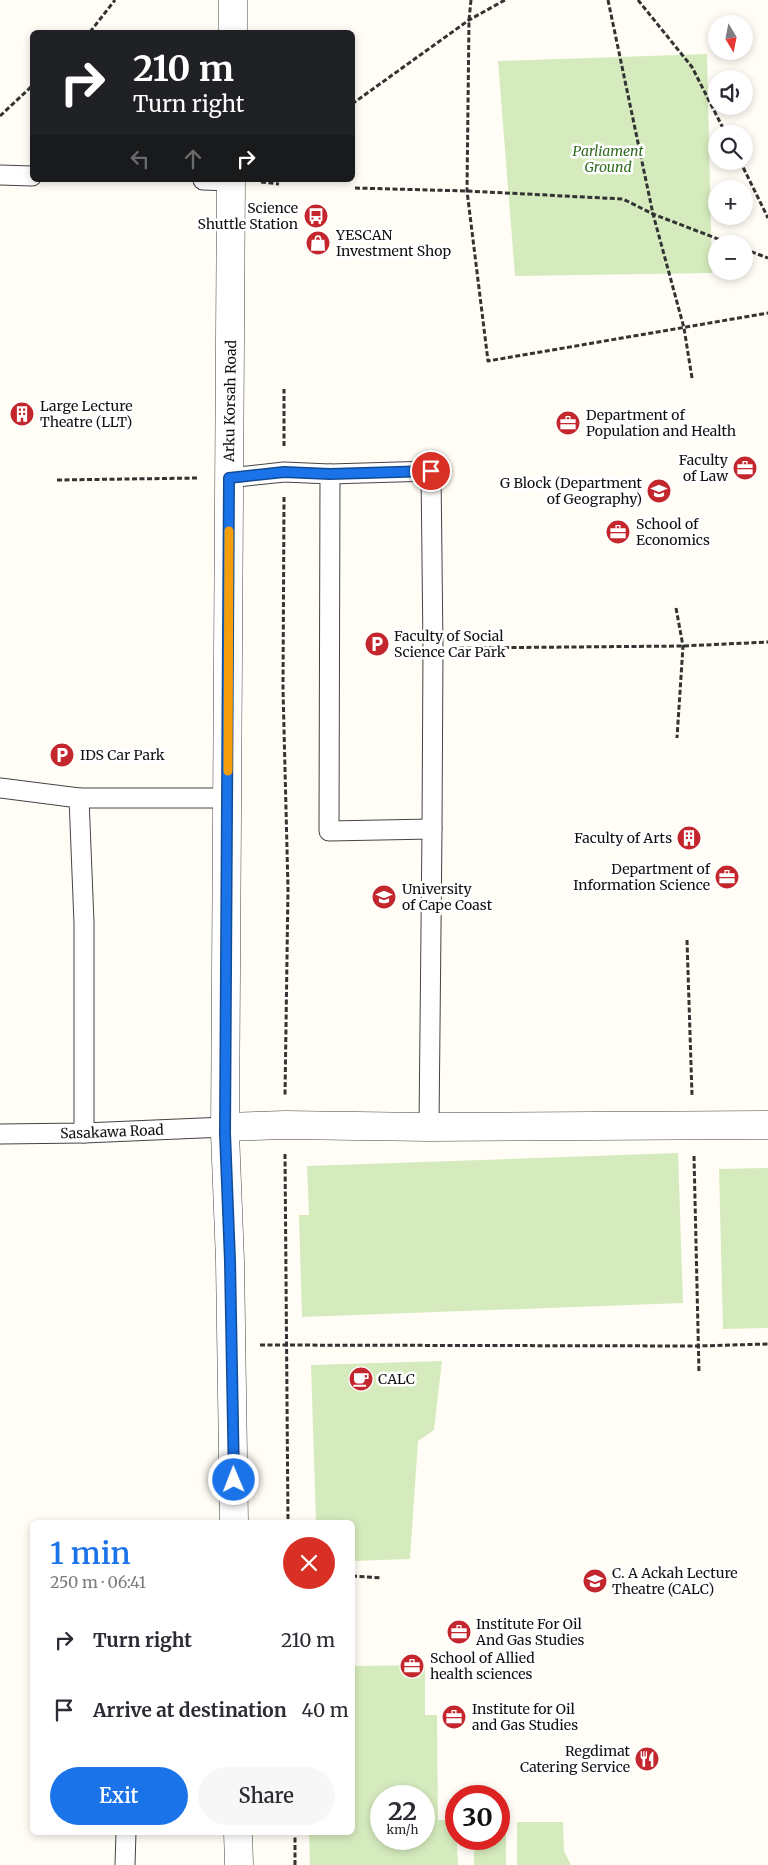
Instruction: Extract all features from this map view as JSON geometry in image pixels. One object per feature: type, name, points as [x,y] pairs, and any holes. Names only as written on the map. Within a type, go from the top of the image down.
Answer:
[{"type":"street","points":[[233,0],[233,30]]},
{"type":"street","name":"Arku Korsah Road","points":[[231,182],[225,1127],[232,1346],[234,1520]]},
{"type":"street","points":[[225,1127],[285,1125],[429,1127],[768,1125]]},
{"type":"street","points":[[238,1835],[239,1865]]},
{"type":"lane","points":[[0,175],[30,176]]},
{"type":"lane","points":[[229,478],[284,472],[330,474],[431,471],[433,648],[429,1127]]},
{"type":"lane","points":[[330,474],[329,831],[432,829]]},
{"type":"lane","points":[[0,788],[79,798],[228,798]]},
{"type":"lane","points":[[79,798],[84,922],[84,1133]]},
{"type":"lane","name":"Sasakawa Road","points":[[0,1134],[84,1133],[225,1127]]},
{"type":"lane","points":[[124,1865],[126,1835]]},
{"type":"path","points":[[92,30],[115,0]]},
{"type":"path","points":[[471,0],[469,20],[467,191],[488,361],[768,313]]},
{"type":"path","points":[[355,102],[469,20],[505,0]]},
{"type":"path","points":[[608,0],[653,214],[684,328],[692,378]]},
{"type":"path","points":[[638,0],[692,67],[721,125]]},
{"type":"path","points":[[0,116],[30,88]]},
{"type":"path","points":[[744,170],[768,218]]},
{"type":"path","points":[[355,188],[467,191],[623,199],[653,214],[708,235]]},
{"type":"path","points":[[753,252],[768,258]]},
{"type":"path","points":[[284,389],[283,689],[288,889],[285,1125],[288,1520]]},
{"type":"path","points":[[57,480],[229,478]]},
{"type":"path","points":[[676,608],[683,646],[678,738]]},
{"type":"path","points":[[433,648],[683,646],[768,642]]},
{"type":"path","points":[[232,1346],[698,1346],[768,1344]]},
{"type":"path","points":[[355,1576],[382,1578]]},
{"type":"path","points":[[295,1835],[295,1865]]},
{"type":"green space","name":"Parliament Ground","points":[[707,54],[708,170],[710,170],[710,180],[708,180],[708,225],[711,225],[711,235],[708,235],[708,273],[515,276],[498,61]]},
{"type":"green space","points":[[678,1153],[683,1303],[302,1317],[299,1215],[309,1215],[307,1166]]},
{"type":"green space","points":[[768,1168],[768,1328],[723,1329],[719,1169]]},
{"type":"green space","points":[[442,1361],[434,1430],[418,1441],[410,1559],[355,1561],[355,1520],[316,1520],[311,1365]]},
{"type":"green space","points":[[425,1665],[425,1715],[437,1715],[438,1820],[445,1820],[445,1850],[457,1850],[458,1865],[310,1865],[309,1835],[355,1835],[355,1666]]},
{"type":"green space","points":[[517,1822],[563,1822],[564,1851],[571,1865],[517,1865]]},
{"type":"green space","points":[[474,1850],[506,1850],[506,1865],[474,1865]]},
{"type":"slow traffic","points":[[228,771],[229,531]]},
{"type":"place","name":"Science Shuttle Station","points":[[316,216]]},
{"type":"place","name":"YESCAN Investment Shop","points":[[318,243]]},
{"type":"place","name":"Large Lecture Theatre (LLT)","points":[[22,414]]},
{"type":"place","name":"Department of Population and Health","points":[[568,423]]},
{"type":"place","name":"Faculty of Law","points":[[745,468]]},
{"type":"place","name":"G Block (Department of Geography)","points":[[659,491]]},
{"type":"place","name":"School of Economics","points":[[618,532]]},
{"type":"place","name":"Faculty of Social Science Car Park","points":[[377,644]]},
{"type":"place","name":"IDS Car Park","points":[[62,755]]},
{"type":"place","name":"Faculty of Arts","points":[[689,838]]},
{"type":"place","name":"Department of Information Science","points":[[727,877]]},
{"type":"place","name":"University of Cape Coast","points":[[384,897]]},
{"type":"place","name":"CALC","points":[[361,1379]]},
{"type":"place","name":"C. A Ackah Lecture Theatre (CALC)","points":[[595,1581]]},
{"type":"place","name":"Institute For Oil And Gas Studies","points":[[459,1632]]},
{"type":"place","name":"School of Allied health sciences","points":[[412,1666]]},
{"type":"place","name":"Institute for Oil and Gas Studies","points":[[454,1717]]},
{"type":"place","name":"Regdimat Catering Service","points":[[647,1759]]},
{"type":"route","points":[[234,1480],[230,1261],[225,1133],[229,478],[284,472],[330,474],[431,471]]}]
